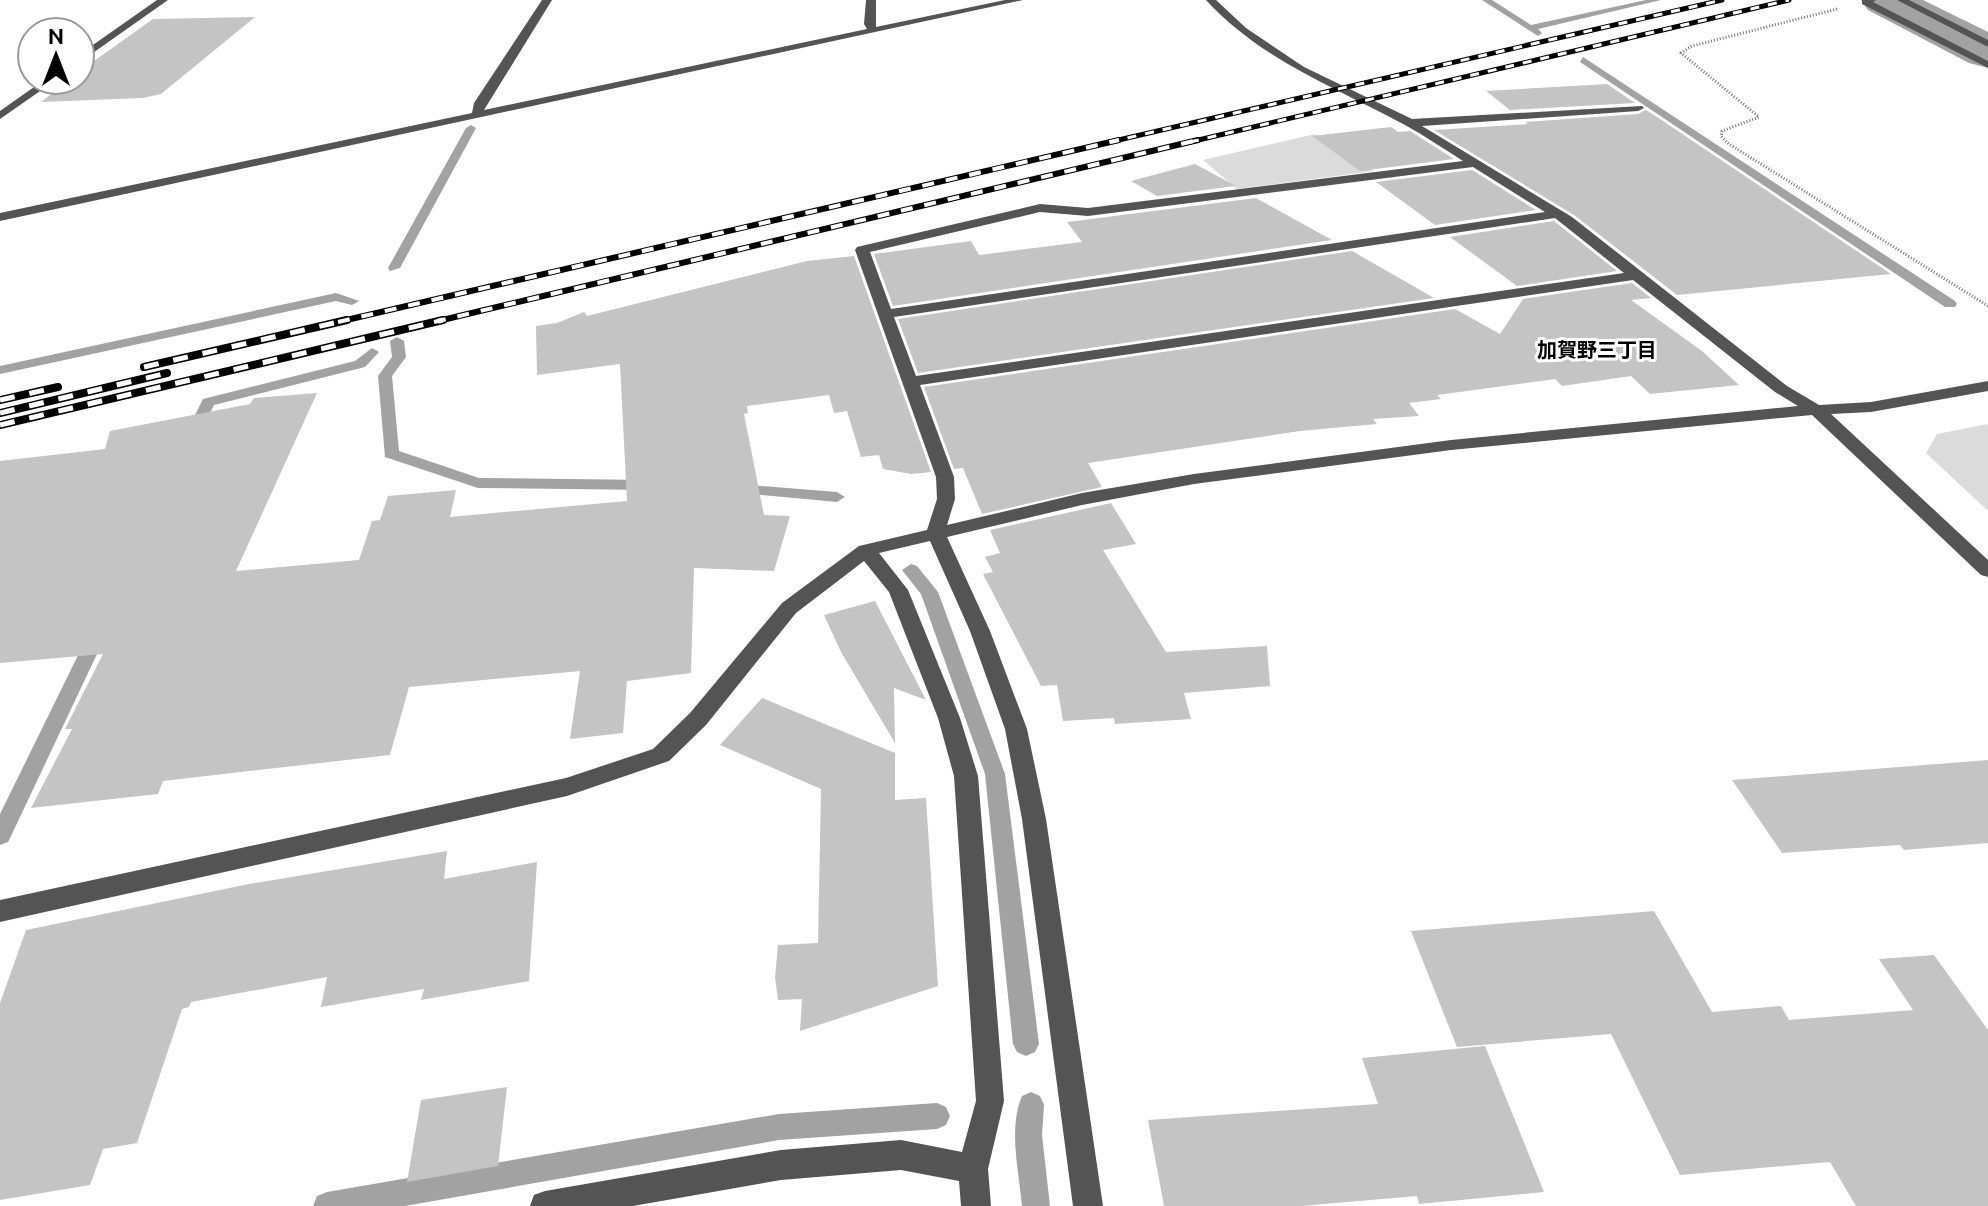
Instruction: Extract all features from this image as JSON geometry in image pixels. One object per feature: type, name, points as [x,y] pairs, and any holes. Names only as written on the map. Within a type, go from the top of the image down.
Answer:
[{"type":"street","points":[[96,48],[163,0]]},
{"type":"street","points":[[477,116],[480,103],[547,0]]},
{"type":"street","points":[[871,0],[869,24],[873,31]]},
{"type":"street","points":[[0,217],[1018,0]]},
{"type":"street","points":[[1211,0],[1243,30],[1300,69],[1410,123],[1558,214],[1781,389],[1820,413],[1988,571]]},
{"type":"street","points":[[1902,0],[1988,44]]},
{"type":"street","points":[[1868,1],[1988,65]]},
{"type":"street","points":[[0,116],[28,96]]},
{"type":"street","points":[[1410,123],[1638,108]]},
{"type":"street","points":[[1088,1206],[1034,819],[1016,729],[980,631],[936,532],[946,499],[945,477],[862,250],[1040,208],[1088,212],[1475,163]]},
{"type":"street","points":[[885,314],[1558,214]]},
{"type":"street","points":[[910,382],[1638,275]]},
{"type":"street","points":[[0,911],[567,787],[661,755],[698,719],[789,608],[866,550],[1082,499],[1339,459],[1738,416],[1820,413],[1934,398],[1988,386]]},
{"type":"street","points":[[866,550],[898,590],[949,718],[966,776],[990,1101],[973,1169],[976,1206]]},
{"type":"street","points":[[545,1206],[781,1165],[901,1155],[973,1169]]},
{"type":"path","points":[[1868,1],[1692,46],[1681,53],[1759,117],[1722,131],[1721,136],[1729,144],[1988,306]]},
{"type":"shaded area","points":[[1315,134],[1374,171],[1237,189],[1203,160]]},
{"type":"shaded area","points":[[1988,424],[1988,511],[1926,453],[1937,434]]},
{"type":"building","points":[[255,17],[161,94],[143,98],[41,102],[49,96],[96,96],[96,60],[153,19]]},
{"type":"building","points":[[1607,84],[1635,103],[1510,110],[1486,91]]},
{"type":"building","points":[[1646,110],[1891,274],[1677,295],[1574,215],[1434,130],[1638,114]]},
{"type":"building","points":[[1391,127],[1398,132],[1410,131],[1454,159],[1360,171],[1312,136]]},
{"type":"building","points":[[1195,164],[1236,186],[1157,196],[1131,181]]},
{"type":"building","points":[[1472,170],[1536,210],[1435,225],[1376,182]]},
{"type":"building","points":[[1256,198],[1332,240],[893,306],[874,254],[971,241],[979,255],[1082,242],[1067,222]]},
{"type":"building","points":[[1554,221],[1617,271],[1517,286],[1450,237]]},
{"type":"building","points":[[1352,251],[1434,298],[918,373],[898,319]]},
{"type":"building","points":[[854,256],[931,472],[911,474],[883,469],[879,455],[861,457],[847,411],[834,413],[829,395],[747,406],[748,413],[744,414],[764,515],[790,516],[774,571],[694,568],[691,673],[627,681],[623,733],[570,739],[580,671],[409,687],[390,755],[163,781],[158,794],[31,808],[72,729],[65,729],[103,654],[0,663],[0,461],[105,449],[110,431],[250,404],[254,398],[317,393],[236,571],[359,560],[372,521],[380,520],[388,496],[456,490],[450,517],[627,501],[620,364],[537,375],[536,326],[557,323],[584,312],[587,316],[807,261]]},
{"type":"building","points":[[1632,283],[1651,298],[1631,300],[1702,351],[1739,385],[1650,394],[1631,376],[1562,386],[1555,379],[1437,395],[1441,399],[1409,403],[1419,416],[1373,419],[1377,424],[1300,431],[1088,463],[1102,487],[982,514],[963,468],[954,469],[924,387],[1455,309],[1500,334],[1523,299]]},
{"type":"building","points":[[1111,503],[1136,544],[1103,550],[1166,652],[1267,646],[1270,686],[1184,693],[1191,719],[1115,724],[1114,718],[1063,721],[1057,685],[1041,686],[983,574],[993,572],[985,557],[1000,553],[990,530]]},
{"type":"building","points":[[875,601],[926,700],[894,688],[895,743],[841,652],[824,615]]},
{"type":"building","points":[[762,698],[895,753],[895,800],[926,798],[938,986],[800,1031],[802,999],[778,1000],[775,977],[778,945],[818,943],[821,789],[720,745]]},
{"type":"building","points":[[1988,760],[1988,843],[1904,850],[1900,845],[1782,853],[1732,780]]},
{"type":"building","points":[[447,851],[444,879],[537,862],[529,981],[421,1000],[424,989],[321,1007],[327,977],[191,1002],[189,1007],[182,1009],[137,1143],[103,1149],[90,1185],[0,1200],[0,1003],[26,930],[249,884]]},
{"type":"building","points":[[1654,911],[1712,1012],[1781,1006],[1789,1020],[1913,1010],[1879,959],[1934,955],[1988,1030],[1988,1206],[1856,1206],[1830,1162],[1680,1175],[1611,1034],[1457,1047],[1411,931]]},
{"type":"building","points":[[1485,1046],[1544,1192],[1419,1204],[1417,1196],[1301,1206],[1164,1206],[1148,1120],[1378,1104],[1362,1058]]},
{"type":"building","points":[[507,1087],[498,1166],[407,1182],[421,1100]]},
{"type":"waterway","points":[[1486,0],[1530,28]]},
{"type":"waterway","points":[[1530,28],[1657,0]]},
{"type":"waterway","points":[[1885,0],[1988,52]]},
{"type":"waterway","points":[[1530,28],[1538,33]]},
{"type":"waterway","points":[[1583,60],[1950,304]]},
{"type":"waterway","points":[[394,268],[471,128]]},
{"type":"waterway","points":[[0,370],[336,297],[352,301]]},
{"type":"waterway","points":[[397,341],[399,357],[385,376],[391,454],[478,483],[650,485]]},
{"type":"waterway","points":[[193,435],[208,402],[360,364],[372,352]]},
{"type":"waterway","points":[[735,489],[837,497]]},
{"type":"waterway","points":[[911,570],[929,592],[995,774],[1026,1044]]},
{"type":"waterway","points":[[0,836],[97,635]]},
{"type":"waterway","points":[[1031,1105],[1029,1135],[1036,1206]]},
{"type":"waterway","points":[[327,1206],[779,1127],[937,1116]]},
{"type":"railway","points":[[1110,142],[1722,0]]},
{"type":"railway","points":[[1190,142],[1789,0]]},
{"type":"railway","points":[[338,322],[1119,140]]},
{"type":"railway","points":[[434,322],[1198,140]]},
{"type":"railway","points":[[144,367],[347,320]]},
{"type":"railway","points":[[0,425],[443,320]]},
{"type":"railway","points":[[0,413],[167,373]]},
{"type":"railway","points":[[0,400],[58,387]]},
{"type":"district","name":"加賀野三丁目","points":[[1597,350]]}]
